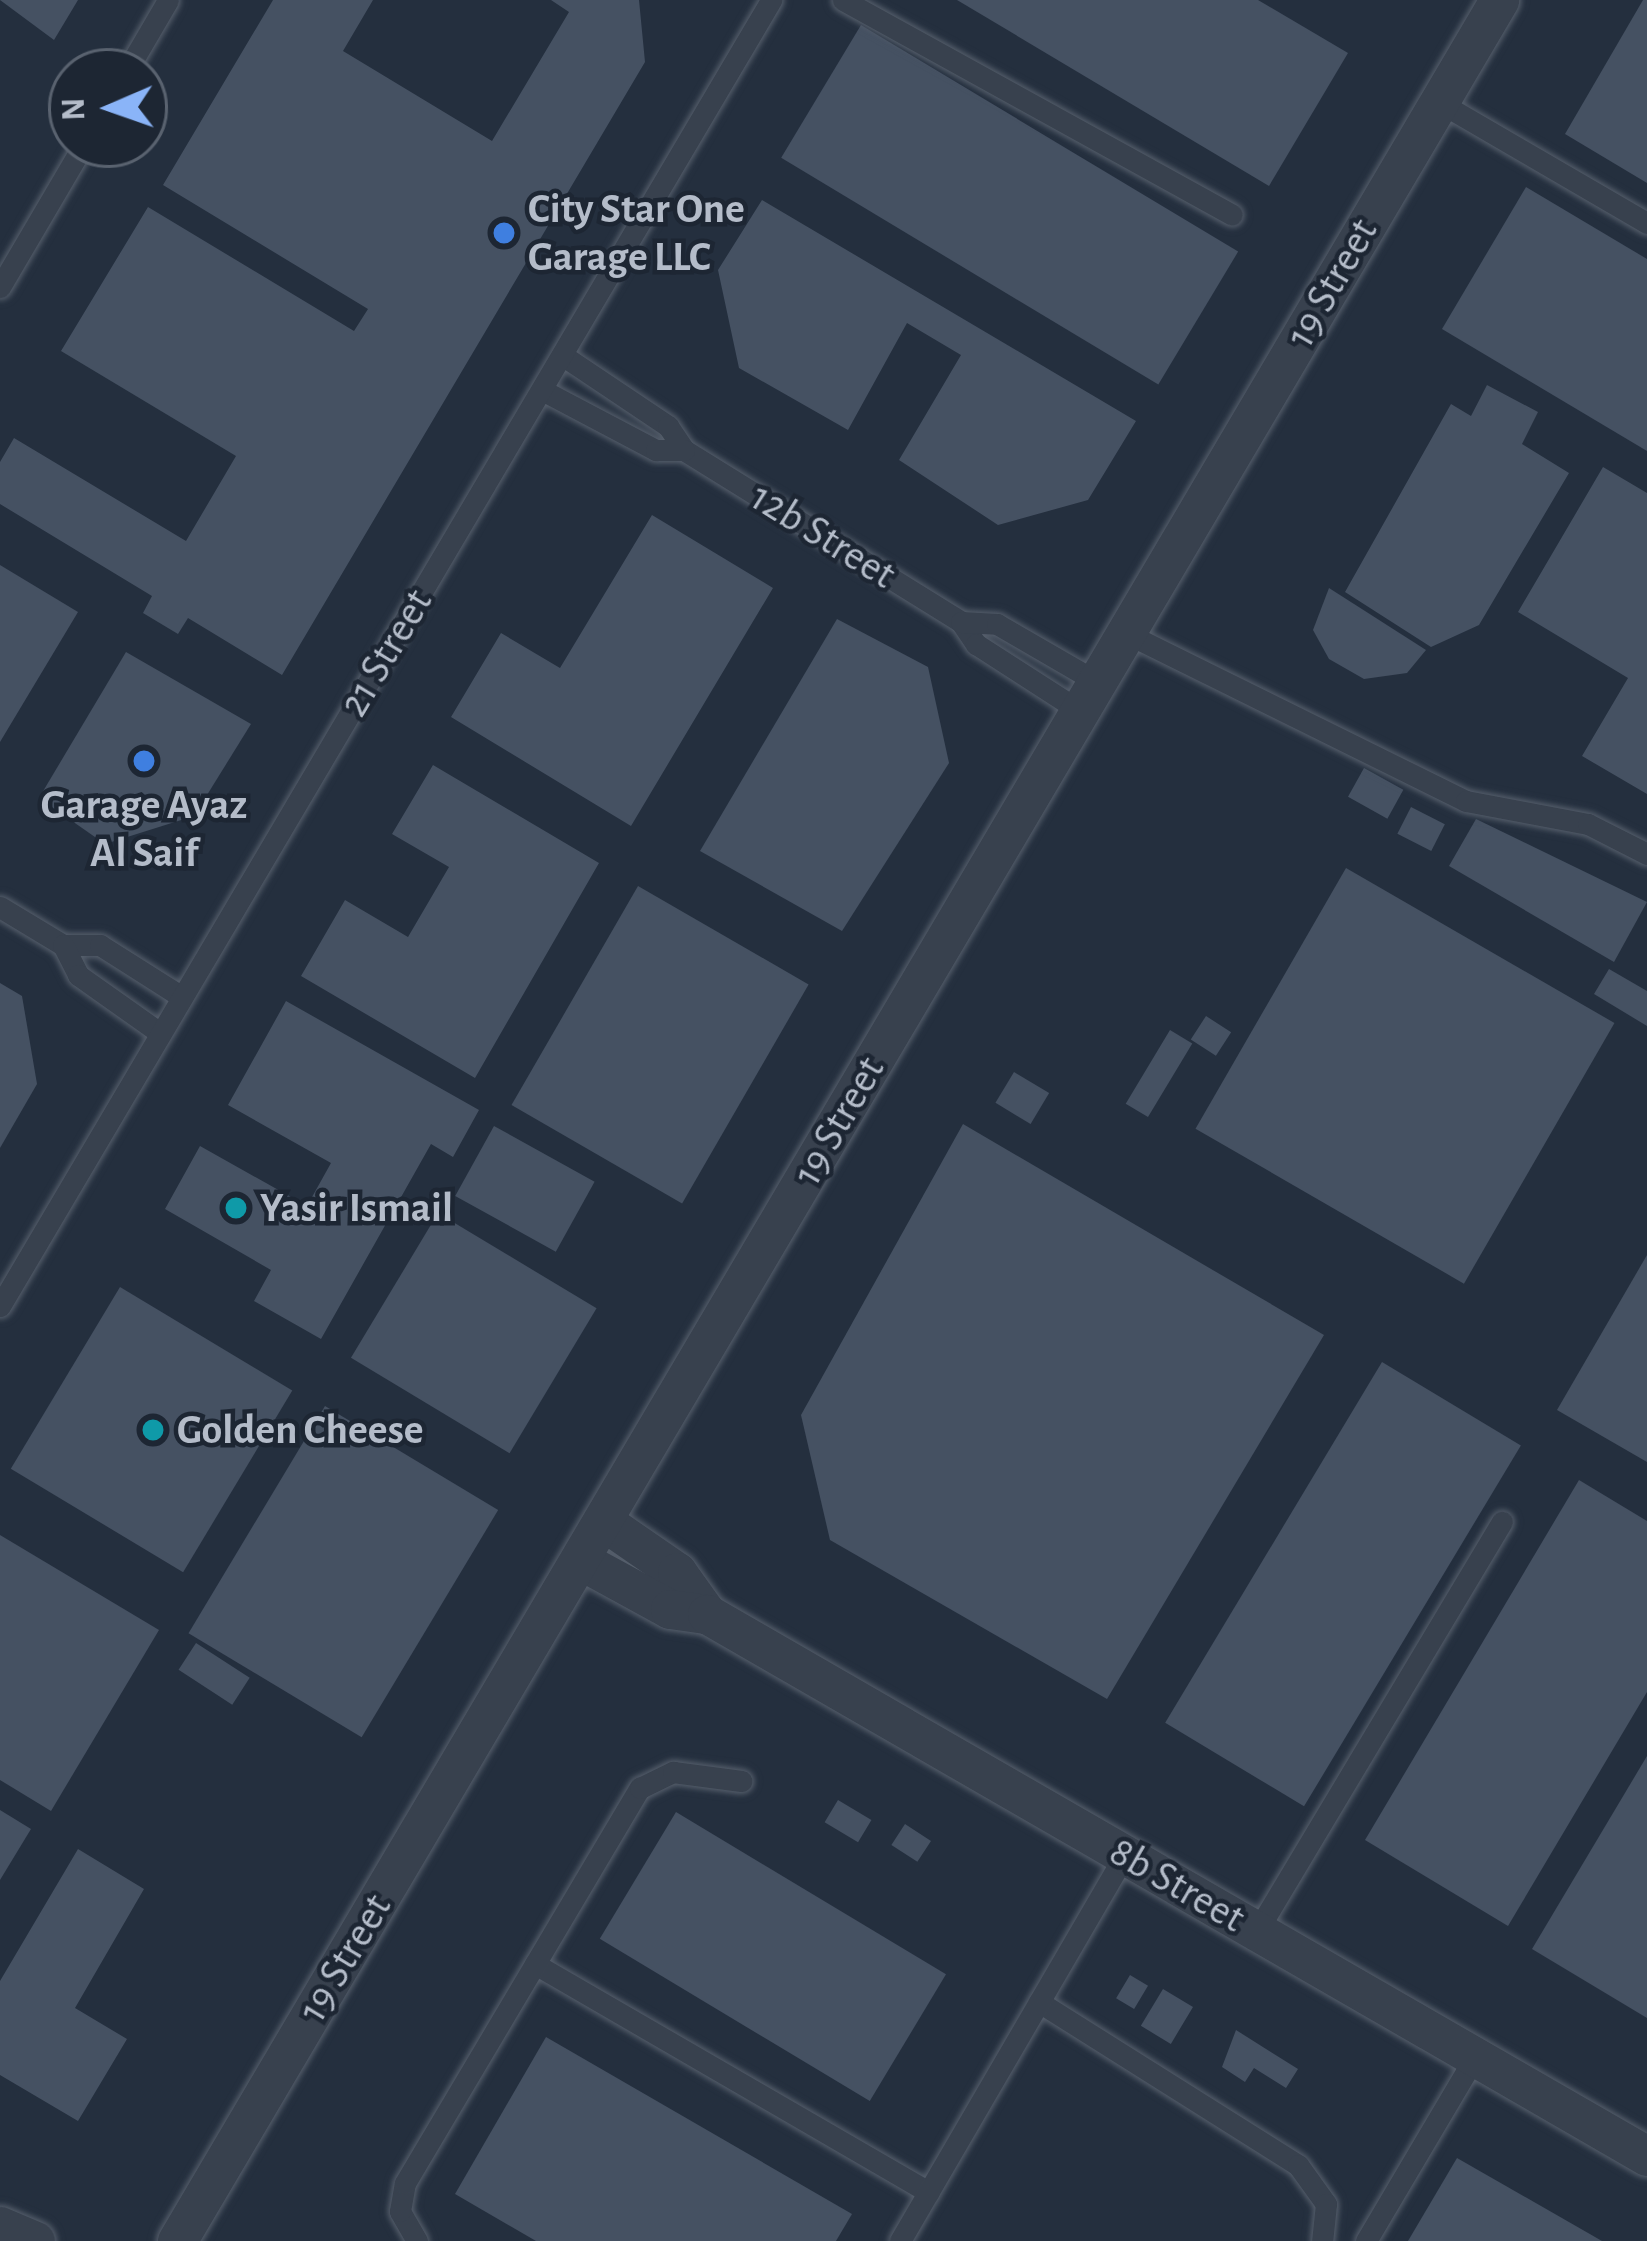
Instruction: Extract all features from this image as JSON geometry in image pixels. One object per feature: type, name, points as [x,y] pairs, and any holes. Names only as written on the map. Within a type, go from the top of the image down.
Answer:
[{"type":"street","name":"19 Street","points":[[177,2241],[1499,0]]},
{"type":"street","name":"8b Street","points":[[603,1521],[677,1572],[707,1614]]},
{"type":"street","name":"8b Street","points":[[580,1560],[670,1609],[707,1614],[1475,2056],[1643,2145]]},
{"type":"street","points":[[0,2226],[35,2241]]},
{"type":"lane","points":[[140,48],[168,0]]},
{"type":"lane","points":[[843,0],[1232,215]]},
{"type":"lane","name":"21 Street","points":[[0,1306],[542,390],[764,3]]},
{"type":"lane","points":[[1439,102],[1647,223]]},
{"type":"lane","points":[[0,287],[70,168]]},
{"type":"lane","name":"12b Street","points":[[562,355],[668,426],[684,450],[961,622],[976,644],[1089,697]]},
{"type":"lane","name":"12b Street","points":[[542,390],[656,450],[684,450]]},
{"type":"lane","name":"12b Street","points":[[961,622],[997,624],[1089,697]]},
{"type":"lane","points":[[1126,633],[1466,801],[1588,824],[1647,854]]},
{"type":"lane","points":[[0,907],[63,945],[100,945],[182,997]]},
{"type":"lane","points":[[63,945],[78,975],[160,1033]]},
{"type":"lane","points":[[1257,1931],[1502,1522]]},
{"type":"lane","points":[[417,2241],[400,2211],[404,2183],[650,1779],[741,1780]]},
{"type":"lane","points":[[900,2241],[1125,1855]]},
{"type":"lane","points":[[535,1964],[929,2192]]},
{"type":"lane","points":[[1039,2002],[1298,2165],[1326,2204],[1322,2241]]},
{"type":"lane","points":[[1366,2241],[1475,2056]]},
{"type":"building","points":[[0,0],[78,0],[54,40]]},
{"type":"building","points":[[273,0],[373,0],[343,51],[492,141],[569,12],[551,0],[639,0],[645,62],[282,675],[188,618],[178,634],[143,613],[152,596],[0,504],[0,462],[14,438],[186,541],[236,456],[61,351],[148,207],[354,331],[368,309],[163,185]]},
{"type":"building","points":[[957,0],[1258,0],[1348,53],[1269,186]]},
{"type":"building","points":[[1647,0],[1647,183],[1565,134]]},
{"type":"building","points":[[861,25],[1238,252],[1158,384],[781,158]]},
{"type":"building","points":[[1526,187],[1647,259],[1647,451],[1442,329]]},
{"type":"building","points":[[762,200],[1136,421],[1088,500],[998,525],[899,460],[961,355],[907,323],[848,430],[739,368],[718,270]]},
{"type":"building","points":[[1487,385],[1538,412],[1522,444],[1569,473],[1479,625],[1431,647],[1345,592],[1451,404],[1471,416]]},
{"type":"building","points":[[1603,467],[1647,493],[1647,794],[1582,756],[1628,678],[1518,612]]},
{"type":"building","points":[[652,515],[773,588],[631,826],[451,717],[501,633],[560,668]]},
{"type":"building","points":[[0,565],[78,612],[0,742]]},
{"type":"building","points":[[1329,588],[1426,650],[1407,673],[1364,679],[1329,659],[1313,630]]},
{"type":"building","points":[[837,619],[928,667],[949,763],[842,931],[700,851]]},
{"type":"building","name":"Garage Ayaz Al Saif","points":[[126,652],[251,724],[194,816],[105,844],[39,798]]},
{"type":"building","points":[[433,765],[599,863],[475,1078],[301,976],[345,900],[408,937],[449,867],[392,834]]},
{"type":"building","points":[[1364,768],[1403,790],[1387,819],[1348,797]]},
{"type":"building","points":[[1411,807],[1445,824],[1431,851],[1397,834]]},
{"type":"building","points":[[1476,819],[1647,902],[1614,962],[1449,866]]},
{"type":"building","points":[[1346,868],[1614,1023],[1464,1284],[1196,1129]]},
{"type":"building","points":[[638,886],[809,984],[682,1204],[512,1105]]},
{"type":"building","points":[[1609,969],[1647,991],[1647,1026],[1594,994]]},
{"type":"building","points":[[0,983],[22,996],[37,1084],[0,1148]]},
{"type":"building","points":[[286,1001],[479,1110],[453,1157],[431,1144],[321,1339],[254,1301],[271,1270],[165,1209],[200,1146],[307,1206],[331,1163],[228,1105]]},
{"type":"building","points":[[1206,1016],[1231,1032],[1216,1056],[1191,1039]]},
{"type":"building","points":[[1170,1030],[1192,1043],[1148,1117],[1126,1104]]},
{"type":"building","points":[[1014,1072],[1049,1093],[1031,1124],[995,1103]]},
{"type":"building","points":[[963,1124],[1324,1335],[1107,1699],[830,1540],[801,1415]]},
{"type":"building","points":[[494,1126],[595,1182],[556,1252],[455,1196]]},
{"type":"building","points":[[438,1213],[597,1308],[510,1453],[351,1358]]},
{"type":"building","points":[[1647,1255],[1647,1462],[1557,1410]]},
{"type":"building","name":"Golden Cheese","points":[[120,1287],[292,1391],[183,1572],[11,1469]]},
{"type":"building","points":[[1382,1362],[1521,1445],[1304,1806],[1165,1723]]},
{"type":"building","points":[[325,1406],[498,1510],[362,1737],[189,1633]]},
{"type":"building","points":[[1579,1480],[1647,1521],[1647,1692],[1508,1926],[1365,1840]]},
{"type":"building","points":[[0,1535],[159,1630],[51,1811],[0,1780]]},
{"type":"building","points":[[196,1643],[250,1678],[232,1705],[179,1670]]},
{"type":"building","points":[[1647,1756],[1647,2018],[1532,1949]]},
{"type":"building","points":[[838,1800],[871,1820],[858,1842],[825,1822]]},
{"type":"building","points":[[0,1810],[31,1829],[0,1880]]},
{"type":"building","points":[[676,1812],[946,1974],[870,2101],[600,1939]]},
{"type":"building","points":[[905,1824],[931,1841],[917,1862],[891,1845]]},
{"type":"building","points":[[78,1849],[144,1889],[75,2008],[127,2039],[78,2121],[0,2075],[0,1981]]},
{"type":"building","points":[[1130,1975],[1148,1986],[1134,2009],[1116,1998]]},
{"type":"building","points":[[1163,1989],[1193,2007],[1171,2044],[1141,2026]]},
{"type":"building","points":[[1236,2030],[1298,2069],[1286,2088],[1254,2068],[1245,2082],[1222,2067]]},
{"type":"building","points":[[546,2037],[852,2214],[836,2241],[536,2241],[455,2194]]},
{"type":"building","points":[[1457,2158],[1602,2241],[1408,2241]]},
{"type":"place","name":"City Star One Garage LLC","points":[[504,233]]},
{"type":"place","name":"Garage Ayaz Al Saif","points":[[144,761]]},
{"type":"place","name":"Yasir Ismail","points":[[236,1208]]},
{"type":"place","name":"Golden Cheese","points":[[153,1430]]}]
